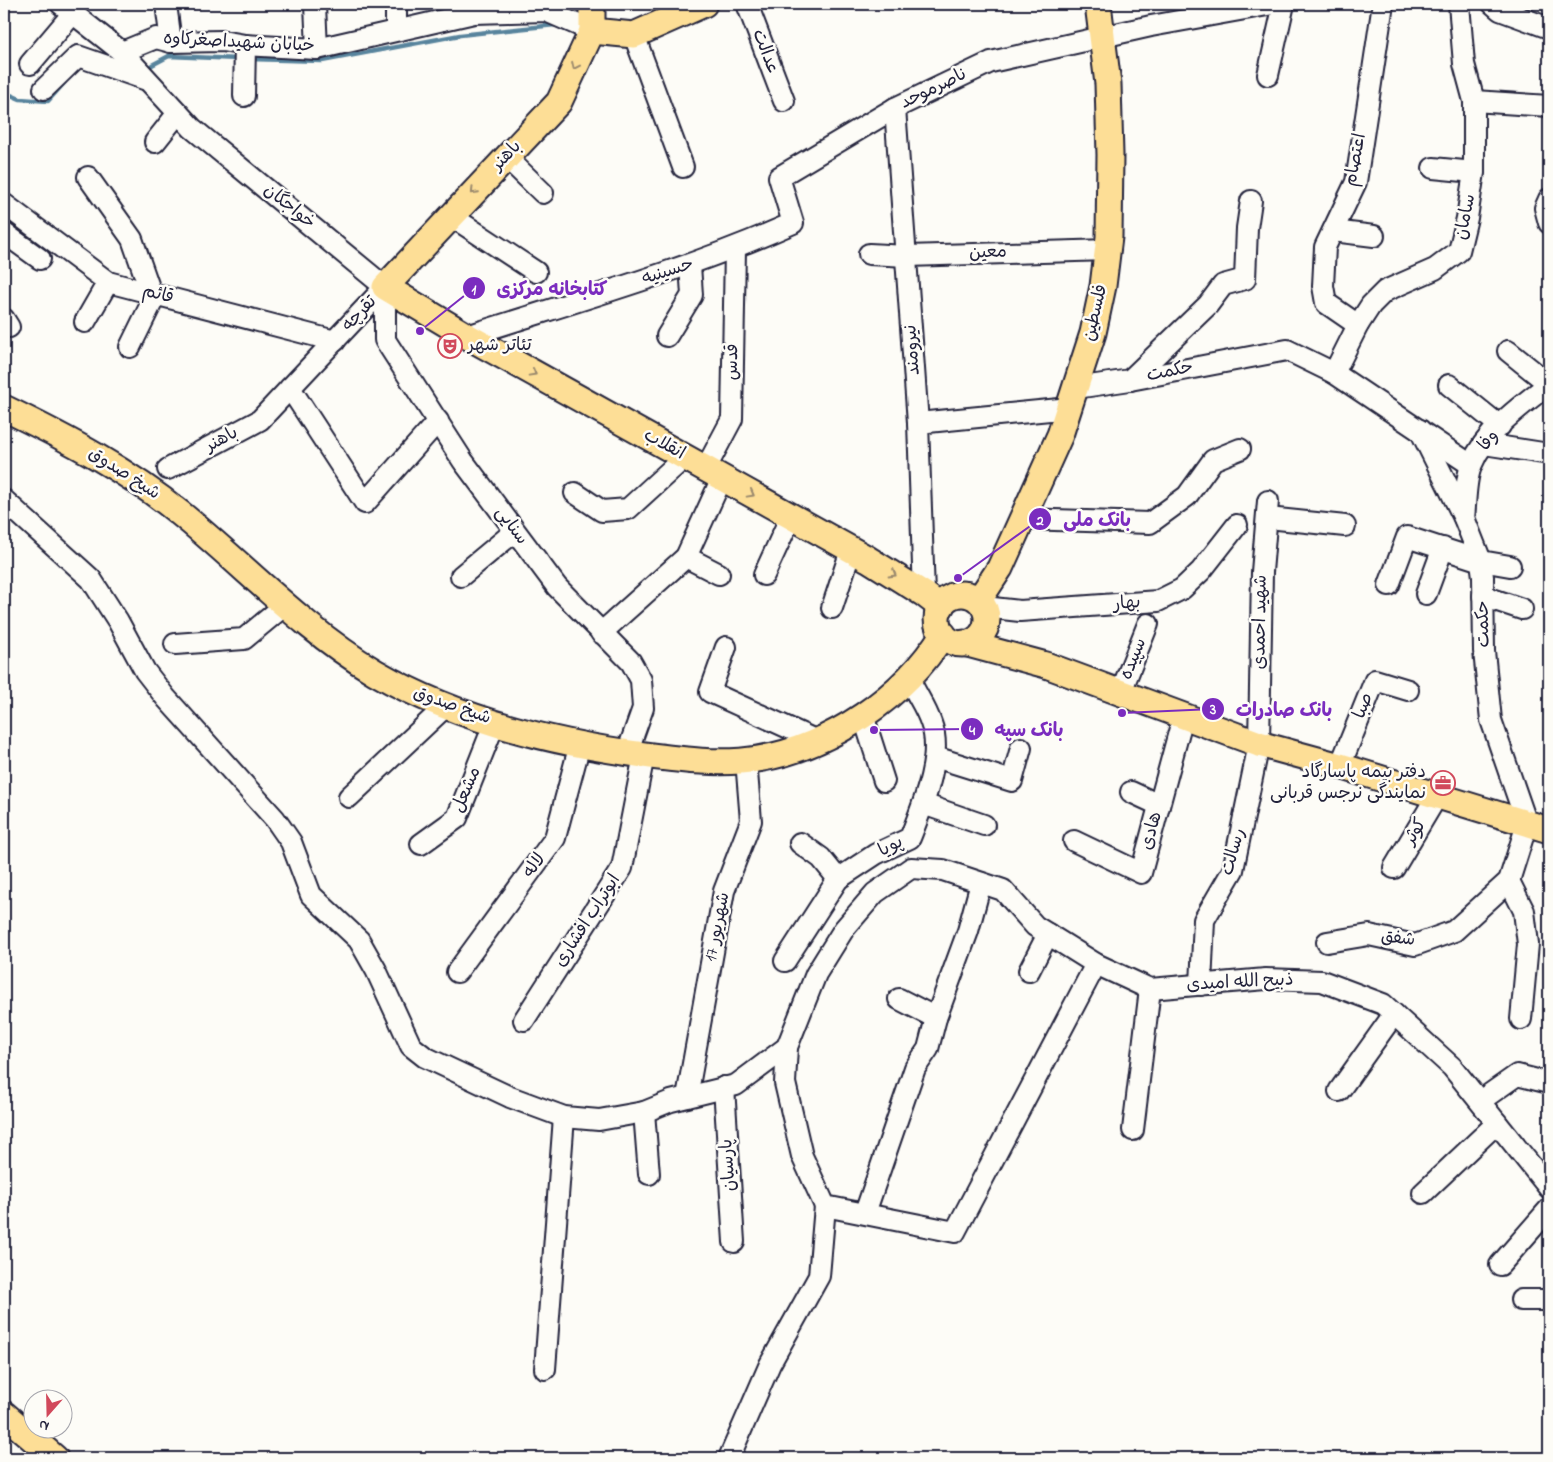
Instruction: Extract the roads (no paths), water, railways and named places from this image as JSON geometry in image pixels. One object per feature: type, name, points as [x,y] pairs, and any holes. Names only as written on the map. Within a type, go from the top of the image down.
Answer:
[{"type":"main road","name":"باهنر","points":[[385,287],[559,102],[592,31],[592,4]]},
{"type":"main road","points":[[592,31],[634,35],[704,4]]},
{"type":"main road","name":"فلسطین","points":[[954,639],[979,637],[983,610],[1073,398],[1093,333],[1108,250],[1110,154],[1104,37],[1098,4]]},
{"type":"main road","name":"انقلاب","points":[[385,287],[467,336],[851,550],[932,600]]},
{"type":"main road","name":"شیخ صدوق","points":[[4,408],[69,440],[119,468],[180,513],[285,605],[339,649],[400,686],[446,706],[495,722],[580,744],[635,754],[684,760],[746,760],[761,758],[815,740],[863,715],[889,697],[934,650],[954,639]]},
{"type":"main road","points":[[1046,666],[966,594],[958,594],[945,601],[932,600],[938,621],[954,639],[1046,666],[1259,744],[1340,766],[1538,827]]},
{"type":"main road","points":[[4,1414],[55,1458]]},
{"type":"street","points":[[166,4],[171,42]]},
{"type":"street","points":[[396,4],[396,30]]},
{"type":"street","name":"عدالت","points":[[747,4],[784,101]]},
{"type":"street","name":"ناصرموحد","points":[[779,177],[895,108],[991,62],[1151,26],[1273,4]]},
{"type":"street","points":[[1268,75],[1284,4]]},
{"type":"street","name":"اعتصام","points":[[1358,325],[1326,303],[1323,286],[1325,247],[1356,182],[1383,4]]},
{"type":"street","name":"سامان","points":[[1334,373],[1358,325],[1371,306],[1385,291],[1435,268],[1459,251],[1467,218],[1474,172],[1474,101],[1464,64],[1459,4]]},
{"type":"street","points":[[1493,4],[1500,10],[1549,28]]},
{"type":"street","points":[[315,5],[317,49]]},
{"type":"street","points":[[30,64],[68,8]]},
{"type":"street","name":"خواجگان","points":[[68,8],[122,52],[192,128],[385,287]]},
{"type":"street","name":"خیابان شهیداصغرکاوه","points":[[122,52],[156,38],[171,42],[222,40],[245,45],[317,49],[474,13],[546,11],[592,31]]},
{"type":"street","points":[[634,35],[683,167]]},
{"type":"street","points":[[244,96],[245,45]]},
{"type":"street","points":[[44,89],[78,56],[148,80]]},
{"type":"street","points":[[1474,101],[1549,106]]},
{"type":"street","name":"نیرومند","points":[[895,108],[932,600]]},
{"type":"street","points":[[155,142],[178,114]]},
{"type":"street","points":[[506,157],[543,193]]},
{"type":"street","points":[[1433,168],[1474,172]]},
{"type":"street","points":[[88,177],[132,239],[154,293],[130,347]]},
{"type":"street","name":"حسینیه","points":[[467,336],[690,265],[735,249],[793,223],[779,177]]},
{"type":"street","points":[[1549,199],[1545,208],[1549,223]]},
{"type":"street","points":[[1130,380],[1208,305],[1223,285],[1245,279],[1247,228],[1251,201]]},
{"type":"street","name":"قائم","points":[[4,204],[108,282],[335,341]]},
{"type":"street","points":[[451,216],[536,272]]},
{"type":"street","points":[[21,217],[5,234],[40,259]]},
{"type":"street","points":[[1333,230],[1374,236]]},
{"type":"street","name":"قدس","points":[[686,557],[704,467],[732,419],[735,249]]},
{"type":"street","name":"معین","points":[[869,254],[907,256],[1108,250]]},
{"type":"street","points":[[667,336],[692,295],[690,265]]},
{"type":"street","points":[[85,322],[108,282]]},
{"type":"street","name":"تقرچه","points":[[335,341],[385,287]]},
{"type":"street","name":"سنایی","points":[[385,287],[385,340],[463,461],[557,588],[600,633],[632,662],[641,680],[643,708],[635,754]]},
{"type":"street","name":"باهنر","points":[[168,469],[260,420],[335,341]]},
{"type":"street","name":"حکمت","points":[[918,423],[1073,398],[1130,380],[1287,350],[1334,373],[1471,465]]},
{"type":"street","points":[[1508,351],[1549,384]]},
{"type":"street","name":"وفا","points":[[1464,518],[1471,465],[1484,444],[1514,411],[1549,384]]},
{"type":"street","points":[[1449,386],[1500,426]]},
{"type":"street","points":[[290,388],[365,503],[438,421]]},
{"type":"street","name":"حکمت","points":[[1420,430],[1464,518],[1481,561],[1484,652],[1491,720],[1538,827]]},
{"type":"street","points":[[1484,444],[1549,454]]},
{"type":"street","points":[[1022,519],[1150,523],[1187,496],[1213,460],[1240,450]]},
{"type":"street","points":[[575,493],[602,511],[628,509],[704,467]]},
{"type":"street","points":[[4,500],[91,579],[118,621],[145,671],[166,698],[275,819],[291,842],[311,895],[359,940],[376,970],[411,1046],[425,1057],[493,1089],[564,1117],[599,1120],[644,1112],[687,1097],[736,1085],[786,1047]]},
{"type":"street","name":"شهید احمدی","points":[[1259,744],[1262,572],[1268,509],[1344,526]]},
{"type":"street","points":[[764,575],[790,516]]},
{"type":"street","name":"بهار","points":[[983,610],[1020,611],[1158,601],[1182,589],[1201,571],[1237,525]]},
{"type":"street","points":[[461,576],[514,532]]},
{"type":"street","points":[[1389,585],[1407,537],[1481,561],[1510,566]]},
{"type":"street","points":[[1426,594],[1443,548]]},
{"type":"street","points":[[832,608],[851,550]]},
{"type":"street","points":[[600,633],[686,557],[719,574]]},
{"type":"street","points":[[1483,596],[1522,609]]},
{"type":"street","points":[[176,644],[244,639],[285,605]]},
{"type":"street","name":"سپیده","points":[[1120,694],[1148,624]]},
{"type":"street","points":[[726,647],[710,692],[815,740]]},
{"type":"street","name":"پویا","points":[[785,961],[838,879],[876,854],[910,838],[924,804],[935,757],[932,724],[909,678]]},
{"type":"street","name":"صبا","points":[[1340,766],[1375,680],[1408,690]]},
{"type":"street","points":[[349,797],[446,706]]},
{"type":"street","points":[[863,715],[884,781]]},
{"type":"street","name":"هادی","points":[[1074,842],[1141,873],[1182,716]]},
{"type":"street","name":"مشعل","points":[[421,844],[457,818],[495,722]]},
{"type":"street","name":"لاله","points":[[457,972],[554,838],[580,744]]},
{"type":"street","name":"رسالت","points":[[1201,985],[1204,920],[1233,870],[1259,744]]},
{"type":"street","points":[[935,757],[1012,781],[1021,748]]},
{"type":"street","name":"ابوتراب افشاری","points":[[524,1020],[622,868],[635,754]]},
{"type":"street","name":"17 شهریور","points":[[687,1097],[724,891],[751,821],[746,760]]},
{"type":"street","points":[[1131,792],[1159,805]]},
{"type":"street","name":"کوثر","points":[[1394,868],[1437,796]]},
{"type":"street","points":[[924,804],[984,825]]},
{"type":"street","name":"شفق","points":[[1327,942],[1369,935],[1415,945],[1454,932],[1509,881],[1538,827]]},
{"type":"street","points":[[800,844],[822,858],[838,879]]},
{"type":"street","name":"ذبیح الله امیدی","points":[[786,1047],[816,974],[844,929],[875,893],[911,868],[942,870],[1003,890],[1036,926],[1096,964],[1150,989],[1266,978],[1322,981],[1383,1004],[1452,1067],[1549,1188]]},
{"type":"street","points":[[1509,881],[1524,911],[1528,944],[1521,1019]]},
{"type":"street","points":[[865,1213],[915,1068],[928,1049],[936,1018],[968,931],[981,883]]},
{"type":"street","points":[[1029,971],[1048,934]]},
{"type":"street","points":[[825,1206],[955,1232],[1096,964]]},
{"type":"street","points":[[1133,1130],[1150,989]]},
{"type":"street","points":[[899,999],[936,1018]]},
{"type":"street","points":[[1339,1092],[1394,1014]]},
{"type":"street","points":[[729,1458],[770,1364],[819,1276],[825,1206],[802,1156],[785,1082],[786,1047]]},
{"type":"street","points":[[1480,1101],[1517,1075],[1549,1083]]},
{"type":"street","name":"پارسیان","points":[[724,1088],[734,1242]]},
{"type":"street","points":[[644,1112],[649,1174]]},
{"type":"street","points":[[545,1369],[564,1117]]},
{"type":"street","points":[[1423,1193],[1497,1123]]},
{"type":"street","points":[[1500,1266],[1549,1209]]},
{"type":"street","points":[[1521,1300],[1549,1300]]},
{"type":"waterway","points":[[249,59],[322,61],[460,35],[555,25]]},
{"type":"waterway","points":[[152,65],[169,56],[238,59]]},
{"type":"waterway","points":[[4,92],[20,99],[48,101],[65,82]]},
{"type":"place","name":"کتابخانه مرکزی","points":[[420,331]]},
{"type":"place","name":"تئاتر شهر","points":[[450,346]]},
{"type":"place","name":"بانک ملی","points":[[958,578]]},
{"type":"place","name":"بانک صادرات","points":[[1122,713]]},
{"type":"place","name":"بانک سپه","points":[[874,730]]},
{"type":"place","name":"دفتر بیمه پاسارگاد نمایندگی نرجس قربانی","points":[[1443,783]]}]
